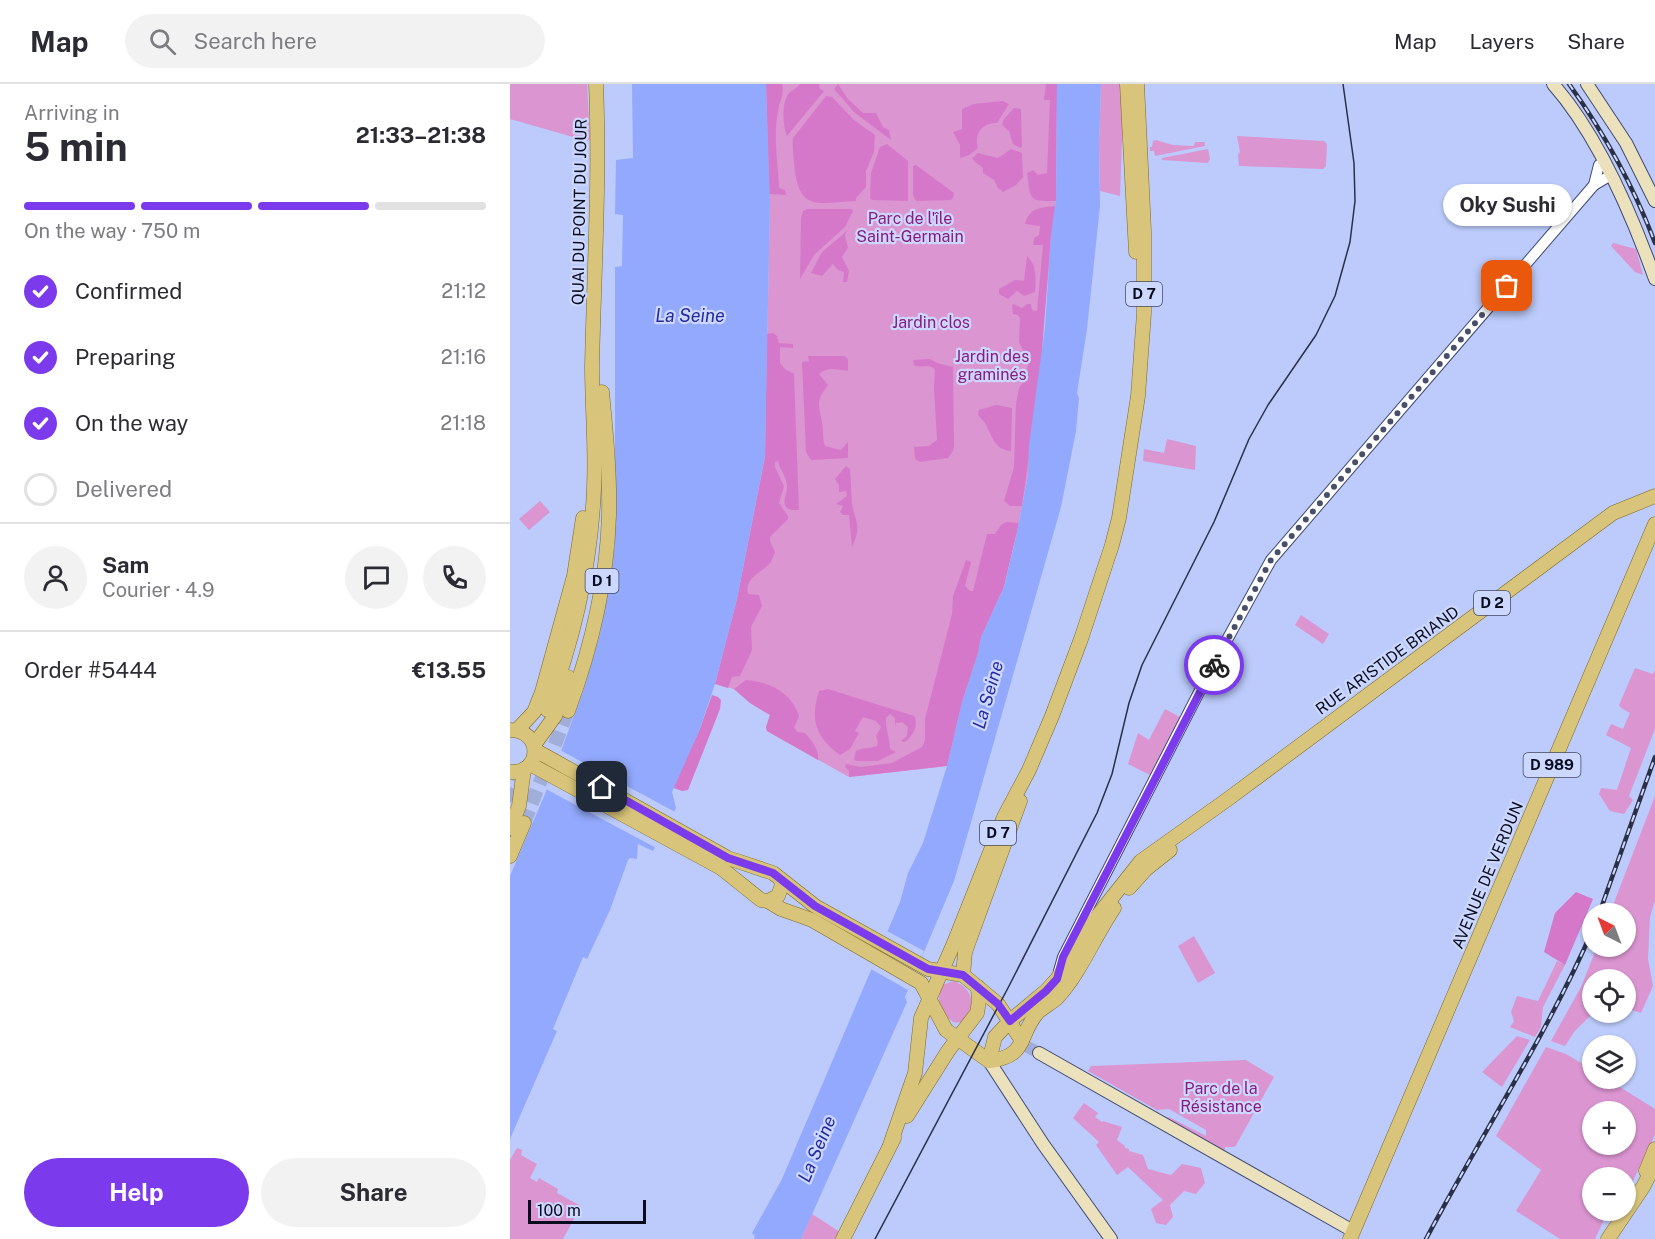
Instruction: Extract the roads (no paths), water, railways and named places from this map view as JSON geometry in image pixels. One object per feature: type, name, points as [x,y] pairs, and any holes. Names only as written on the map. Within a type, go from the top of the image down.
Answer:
[{"type":"main road","name":"QUAI DU POINT DU JOUR","points":[[552,711],[583,584],[593,513],[595,423],[592,366],[598,153],[596,84]]},
{"type":"main road","name":"D 7","points":[[1127,84],[1137,274],[1135,351],[1129,395],[1130,452]]},
{"type":"main road","name":"D 7","points":[[963,975],[965,952],[1017,810],[1029,770],[1081,639],[1119,518],[1138,396],[1143,313],[1144,231],[1137,84]]},
{"type":"main road","points":[[1553,84],[1577,116],[1604,162],[1636,226],[1655,279]]},
{"type":"main road","points":[[1587,84],[1626,143],[1655,201]]},
{"type":"main road","points":[[1129,123],[1140,136],[1130,148]]},
{"type":"main road","name":"QUAI DU POINT DU JOUR","points":[[552,711],[567,681],[580,636],[593,576],[601,521],[603,453],[608,446],[594,341]]},
{"type":"main road","name":"RUE ARISTIDE BRIAND","points":[[989,1061],[995,1037],[1057,979],[1095,919],[1141,861],[1613,513],[1655,496]]},
{"type":"main road","name":"AVENUE DE VERDUN","points":[[1351,1235],[1655,524]]},
{"type":"main road","points":[[514,730],[552,711]]},
{"type":"main road","name":"D 1","points":[[534,747],[552,711]]},
{"type":"main road","points":[[514,730],[527,735],[534,747],[554,761],[679,837],[754,893],[760,900],[768,901],[781,909],[812,920],[921,983],[944,1026],[989,1061],[1043,1144],[1111,1239]]},
{"type":"main road","points":[[510,856],[514,822],[519,806],[521,769],[534,747]]},
{"type":"main road","points":[[521,769],[549,774],[679,837],[728,858],[773,873],[815,906],[876,939],[935,970],[963,975],[998,1004],[1023,1043],[1007,1058],[989,1061]]},
{"type":"main road","name":"D 7","points":[[935,970],[1004,817],[1029,770]]},
{"type":"main road","name":"RUE ARISTIDE BRIAND","points":[[1023,1043],[1038,1013],[1057,998],[1082,964],[1105,920],[1122,896],[1146,869],[1192,832],[1202,816]]},
{"type":"main road","points":[[754,893],[754,879],[762,872],[767,872]]},
{"type":"main road","points":[[768,901],[778,896],[782,885],[781,880]]},
{"type":"main road","points":[[890,1145],[915,1073],[919,1023],[929,998],[935,970]]},
{"type":"main road","points":[[846,1236],[890,1145],[944,1057],[977,1013],[978,987]]},
{"type":"main road","points":[[1039,1053],[1351,1235]]},
{"type":"main road","points":[[1636,1187],[1649,1166],[1655,1149]]},
{"type":"main road","points":[[1608,1239],[1643,1187],[1655,1164]]},
{"type":"main road","points":[[1602,1239],[1613,1221]]},
{"type":"street","points":[[1594,185],[1599,165],[1604,162]]},
{"type":"street","points":[[1057,979],[1063,957],[1212,668],[1271,560],[1594,185],[1611,176]]},
{"type":"water","name":"La Seine","points":[[632,84],[766,84],[770,202],[765,456],[737,599],[715,684],[699,731],[672,792],[676,808],[653,851],[638,844],[637,859],[628,860],[610,910],[587,959],[583,957],[553,1029],[557,1031],[510,1139],[510,876],[545,794],[584,689],[600,634],[615,545],[615,267],[622,266],[623,215],[615,214],[616,160],[633,158]]},
{"type":"water","name":"La Seine","points":[[1057,84],[1101,84],[1100,206],[1087,329],[1077,393],[1079,398],[1076,431],[1061,507],[954,881],[905,997],[907,1002],[801,1239],[754,1239],[755,1236],[752,1233],[782,1179],[900,902],[908,873],[923,843],[947,766],[962,702],[981,637],[1004,587],[1028,475],[1029,445],[1045,327],[1051,235],[1056,198]]},
{"type":"tunnel","points":[[524,823],[568,711]]},
{"type":"tunnel","points":[[510,802],[520,776]]},
{"type":"tunnel","points":[[1024,1045],[1039,1053]]},
{"type":"tram line","points":[[875,1239],[1009,986],[1097,813],[1112,774],[1129,703],[1142,665],[1214,522],[1249,439],[1268,405],[1316,335],[1335,296],[1350,242],[1355,201],[1354,163],[1343,84]]},
{"type":"railway","points":[[1569,84],[1617,161],[1638,201],[1655,243]]},
{"type":"railway","points":[[1603,903],[1655,757]]},
{"type":"railway","points":[[1426,1239],[1534,1047],[1582,953]]},
{"type":"place","name":"Oky Sushi","points":[[1507,286]]},
{"type":"park label","name":"Parc de l'île Saint-Germain","points":[[910,227]]},
{"type":"park label","name":"Jardin clos","points":[[931,322]]},
{"type":"park label","name":"Jardin des graminés","points":[[992,365]]},
{"type":"park label","name":"Parc de la Résistance","points":[[1221,1097]]}]
